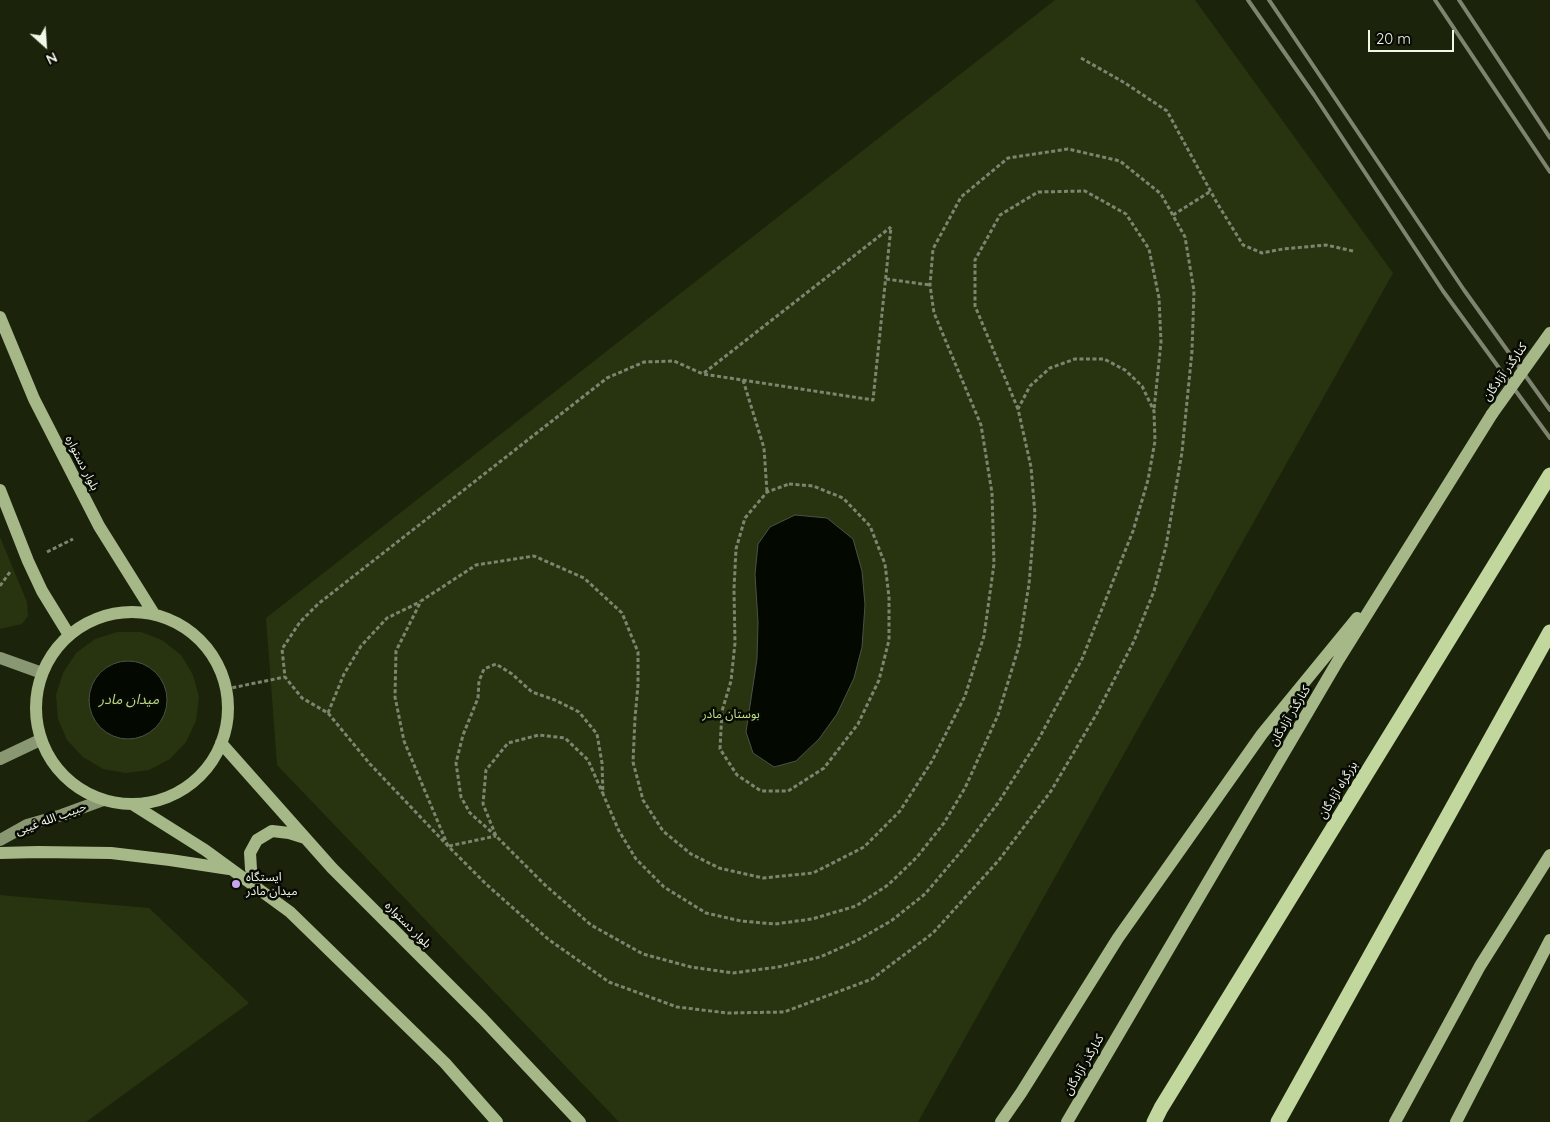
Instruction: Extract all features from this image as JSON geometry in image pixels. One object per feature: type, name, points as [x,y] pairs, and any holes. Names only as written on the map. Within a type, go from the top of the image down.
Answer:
[{"type":"highway","name":"بزرگراه آزادگان","points":[[1154,1122],[1550,475]]},
{"type":"highway","points":[[1278,1122],[1550,632]]},
{"type":"main road","name":"بلوار دستواره","points":[[0,317],[34,399],[99,526],[154,614]]},
{"type":"main road","name":"کنارگذر آزادگان","points":[[1067,1122],[1339,659],[1492,414],[1550,333]]},
{"type":"main road","points":[[0,490],[42,591],[69,635]]},
{"type":"main road","points":[[1001,1122],[1118,938],[1262,734],[1390,578]]},
{"type":"main road","points":[[131,612],[154,614],[180,624],[201,641],[217,663],[226,689],[228,716],[221,743],[207,768],[186,788],[160,800],[132,804],[103,800],[76,787],[54,766],[40,740],[36,717],[36,695],[42,673],[58,646],[87,622],[109,614],[131,612]]},
{"type":"main road","points":[[0,658],[42,673]]},
{"type":"main road","points":[[0,759],[40,740]]},
{"type":"main road","name":"بلوار دستواره","points":[[221,743],[332,868],[483,1019],[580,1122]]},
{"type":"main road","name":"حبیب الله غیبی","points":[[0,840],[27,825],[103,800]]},
{"type":"main road","points":[[132,804],[204,850],[290,912],[445,1064],[497,1122]]},
{"type":"main road","points":[[257,888],[251,870],[250,853],[257,840],[272,831],[289,833],[307,839]]},
{"type":"main road","points":[[0,853],[111,853],[231,870]]},
{"type":"main road","points":[[1395,1122],[1480,966],[1550,854]]},
{"type":"main road","points":[[1456,1122],[1550,940]]},
{"type":"path","points":[[1081,58],[1168,111],[1211,191],[1243,245],[1262,253],[1326,245],[1353,251]]},
{"type":"path","points":[[328,712],[344,674],[361,646],[387,618],[421,601],[476,565],[534,556],[584,578],[622,613],[638,652],[633,762],[643,800],[664,832],[691,854],[718,868],[763,878],[813,873],[864,847],[900,811],[932,761],[965,696],[984,636],[994,564],[992,493],[981,426],[934,313],[930,285],[932,249],[960,198],[1008,158],[1068,149],[1120,161],[1161,194],[1185,238],[1194,291],[1192,350],[1182,452],[1166,546],[1154,591],[1134,642],[1098,713],[1051,791],[999,860],[933,933],[872,979],[784,1012],[728,1013],[677,1006],[609,982],[548,939],[486,884],[370,764],[328,712],[302,698],[285,677],[282,649],[300,622],[318,604],[606,378],[644,362],[674,361],[703,374],[873,400],[892,227],[703,374]]},
{"type":"path","points":[[496,836],[483,804],[486,770],[508,743],[539,735],[564,738],[588,760],[619,831],[636,859],[664,887],[706,913],[741,921],[775,924],[812,919],[856,906],[888,885],[917,857],[944,823],[965,788],[998,715],[1019,646],[1029,584],[1035,514],[1031,467],[1018,409],[975,306],[975,260],[1000,215],[1038,192],[1085,191],[1126,214],[1149,249],[1159,298],[1161,342],[1154,411],[1155,441],[1148,480],[1133,531],[1082,659],[1038,742],[998,803],[964,848],[925,894],[891,921],[856,941],[820,956],[778,967],[733,973],[691,967],[642,954],[591,925],[545,885],[470,813],[461,797],[456,763],[463,735],[478,698],[479,681],[484,669],[496,664],[512,674],[532,692],[580,712],[597,734],[602,764],[603,794]]},
{"type":"path","points":[[1172,215],[1211,191]]},
{"type":"path","points":[[886,279],[930,285]]},
{"type":"path","points":[[1018,409],[1030,386],[1050,368],[1075,359],[1104,359],[1125,370],[1142,386],[1154,411]]},
{"type":"path","points":[[742,380],[764,448],[767,492],[745,518],[736,549],[734,589],[735,643],[731,681],[722,711],[720,749],[737,775],[761,791],[788,791],[824,768],[858,724],[879,680],[889,640],[889,597],[886,564],[870,526],[843,498],[813,486],[789,484],[767,492]]},
{"type":"path","points":[[46,552],[73,539]]},
{"type":"path","points":[[0,586],[12,569]]},
{"type":"path","points":[[421,601],[396,651],[394,697],[404,742],[448,846]]},
{"type":"path","points":[[226,689],[285,677]]},
{"type":"path","points":[[448,846],[496,836]]},
{"type":"green space","name":"بوستان مادر","points":[[1055,0],[1195,0],[1393,273],[918,1122],[619,1122],[277,765],[266,618]]},
{"type":"green space","points":[[0,537],[27,602],[28,616],[22,624],[0,629]]},
{"type":"green space","points":[[117,632],[141,632],[162,640],[181,655],[193,675],[199,697],[196,721],[186,742],[170,759],[149,770],[126,773],[103,769],[83,757],[67,740],[58,719],[56,695],[63,673],[76,653],[95,639]],"holes":[[[124,661],[126,738],[114,736],[103,729],[93,682],[101,671],[112,664]]]},
{"type":"green space","points":[[0,895],[149,908],[249,1003],[86,1122],[0,1122]]},
{"type":"water","points":[[795,515],[827,518],[853,539],[862,571],[865,605],[862,647],[854,678],[837,714],[819,739],[796,761],[774,767],[753,753],[746,732],[757,659],[758,622],[755,574],[758,544],[770,527]]},
{"type":"water","name":"میدان مادر","points":[[128,661],[143,664],[155,673],[164,685],[167,700],[164,715],[155,727],[143,736],[128,739],[113,736],[101,727],[92,715],[89,700],[92,685],[101,673],[113,664]]},
{"type":"railway","points":[[1248,0],[1314,95],[1443,291],[1550,438]]},
{"type":"railway","points":[[1269,0],[1464,290],[1550,410]]},
{"type":"railway","points":[[1435,0],[1550,172]]},
{"type":"railway","points":[[1459,0],[1550,138]]},
{"type":"place","name":"ایستگاه میدان مادر","points":[[236,884]]}]
